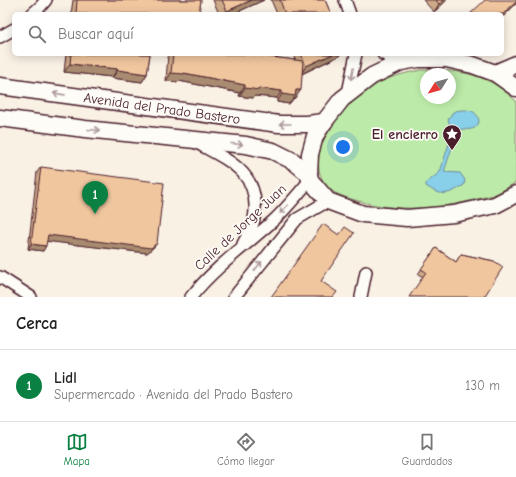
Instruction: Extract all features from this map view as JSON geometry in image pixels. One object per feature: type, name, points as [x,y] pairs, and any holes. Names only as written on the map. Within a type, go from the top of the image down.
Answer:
[{"type":"main road","points":[[310,177],[310,154],[315,136],[324,122],[348,93],[372,76],[400,62],[446,59],[473,65],[495,73],[516,88]]},
{"type":"main road","points":[[495,73],[516,64]]},
{"type":"main road","name":"Avenida del Prado Bastero","points":[[0,86],[280,124],[307,124],[324,122]]},
{"type":"main road","name":"Avenida del Prado Bastero","points":[[0,118],[85,129],[246,145],[274,151],[293,161],[310,177],[328,201]]},
{"type":"main road","points":[[328,201],[363,214],[407,218],[454,214],[495,205],[516,194]]},
{"type":"main road","points":[[495,205],[516,207]]},
{"type":"street","points":[[34,12],[46,0]]},
{"type":"street","points":[[345,0],[349,12]]},
{"type":"street","points":[[0,37],[12,30]]},
{"type":"street","points":[[348,93],[356,56]]},
{"type":"street","points":[[387,56],[400,62]]},
{"type":"street","points":[[191,140],[227,159],[239,168],[247,177],[256,201],[254,220],[241,247]]},
{"type":"street","name":"Calle de Jorge Juan","points":[[191,297],[241,247],[274,220],[310,177]]},
{"type":"street","points":[[234,297],[297,219],[328,201]]},
{"type":"street","points":[[361,297],[366,272]]},
{"type":"street","points":[[0,277],[31,297]]},
{"type":"green space","points":[[420,70],[420,104],[456,104],[456,71],[462,72],[490,82],[503,90],[516,101],[516,182],[491,196],[462,203],[416,208],[400,208],[370,204],[335,193],[329,188],[319,172],[319,158],[322,143],[330,129],[351,103],[364,93],[380,82]]},
{"type":"water","points":[[467,110],[474,112],[479,122],[473,129],[458,129],[444,172],[460,173],[465,180],[464,185],[449,193],[436,192],[426,186],[426,183],[440,172],[454,128],[451,127],[448,120],[455,111]]},
{"type":"building","points":[[77,0],[201,0],[199,12],[76,12]]},
{"type":"building","points":[[222,0],[252,0],[227,11]]},
{"type":"building","points":[[280,0],[325,0],[330,12],[284,12]]},
{"type":"building","points":[[436,0],[444,0],[439,4]]},
{"type":"building","points":[[485,0],[516,0],[516,2],[504,13],[472,12]]},
{"type":"building","points":[[71,56],[150,56],[147,74],[118,69],[70,64]]},
{"type":"building","points":[[173,56],[264,56],[303,61],[301,90],[296,90],[295,96],[282,94],[282,91],[245,88],[245,85],[184,73],[171,73]]},
{"type":"building","points":[[302,56],[328,56],[306,66]]},
{"type":"building","points":[[41,167],[164,183],[157,243],[151,248],[48,235],[46,246],[31,244]]},
{"type":"building","points":[[323,224],[339,235],[345,227],[354,233],[321,281],[337,292],[333,297],[271,297]]},
{"type":"building","points":[[436,248],[456,262],[461,254],[494,261],[503,267],[484,297],[409,297],[426,272],[421,269]]},
{"type":"place","name":"El encierro","points":[[452,151]]},
{"type":"place","name":"Lidl","points":[[95,214]]}]
